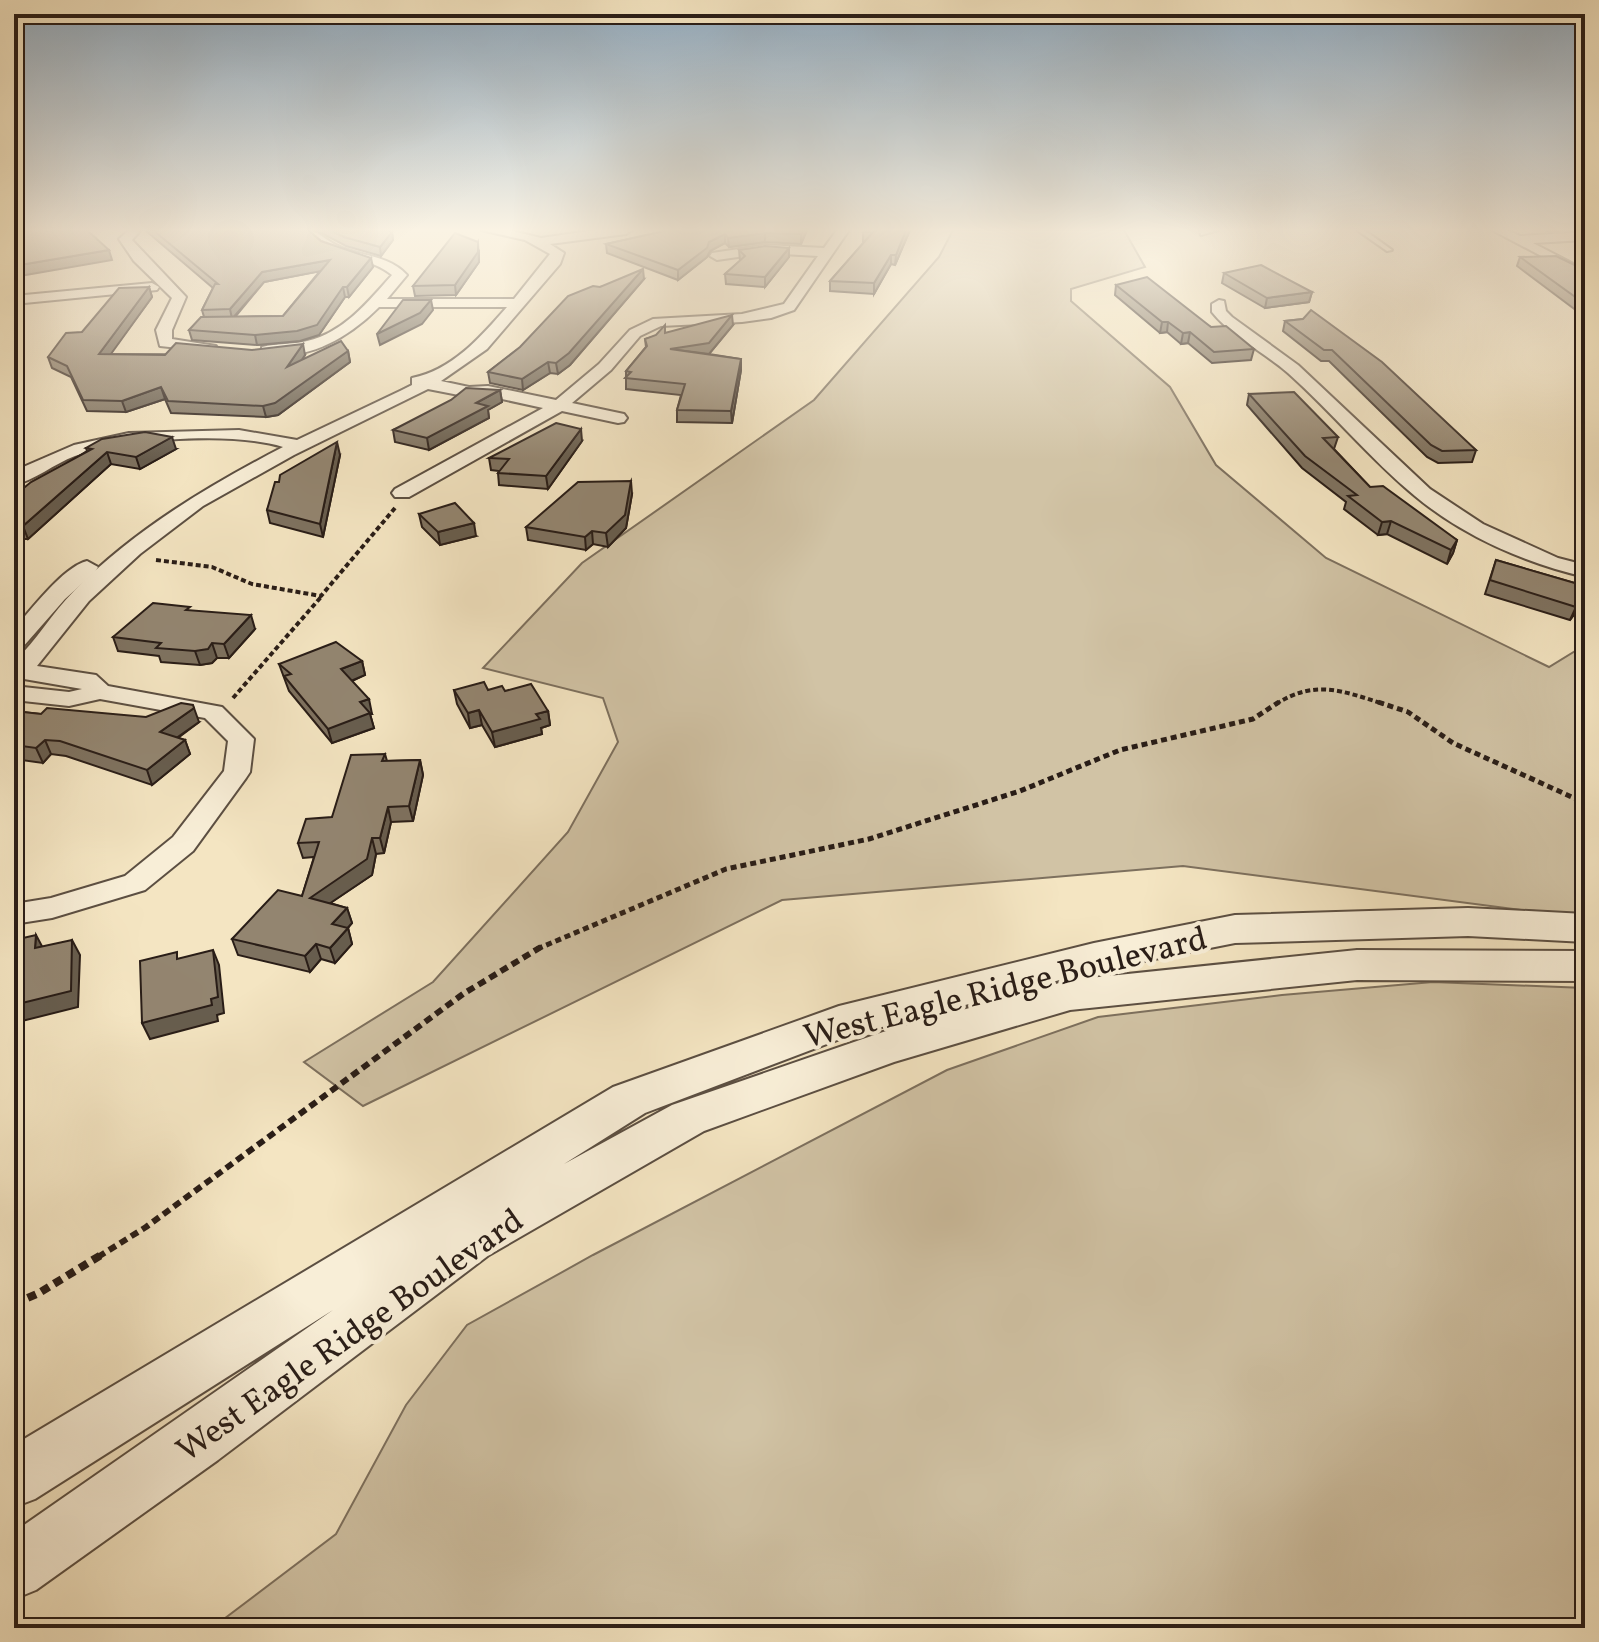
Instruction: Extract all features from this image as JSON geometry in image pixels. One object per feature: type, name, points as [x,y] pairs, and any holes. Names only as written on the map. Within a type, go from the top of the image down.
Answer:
[{"type":"street","points":[[175,307],[164,330],[165,343],[193,349],[224,350]]},
{"type":"street","points":[[255,350],[305,347],[329,340],[347,331],[371,307]]},
{"type":"street","points":[[14,643],[57,594],[108,548],[172,501],[426,377],[481,346],[509,307]]},
{"type":"street","points":[[402,493],[559,406],[605,367],[635,333],[658,322],[742,318],[771,314],[789,307]]},
{"type":"street","points":[[1219,307],[1219,312],[1227,320],[1292,368],[1423,493],[1476,528],[1551,563],[1585,571]]},
{"type":"street","points":[[426,377],[469,392],[488,391],[618,418]]},
{"type":"street","points":[[14,479],[37,463],[84,448],[140,437],[179,433],[204,435],[220,442],[282,448]]},
{"type":"street","points":[[14,914],[52,908],[135,883],[183,844],[237,772],[241,739],[213,712],[100,692],[69,699],[15,677],[81,596],[127,555],[196,502],[282,448]]},
{"type":"street","name":"West Eagle Ridge Boulevard","points":[[14,1478],[629,1100],[839,1022],[1094,957],[1235,929],[1468,922],[1585,928]]},
{"type":"street","name":"West Eagle Ridge Boulevard","points":[[14,1568],[198,1440],[471,1240],[688,1118],[883,1049],[1070,995],[1357,965],[1585,966]]},
{"type":"path","points":[[217,716],[392,516],[402,493]]},
{"type":"path","points":[[127,555],[212,567],[252,584],[321,596]]},
{"type":"path","points":[[14,1304],[39,1293],[146,1227],[463,994],[544,945],[726,869],[869,839],[1020,791],[1120,750],[1253,719],[1289,696],[1316,687],[1343,691],[1408,712],[1453,743],[1585,803]]},
{"type":"shaded area","points":[[896,307],[1077,307],[1170,387],[1216,465],[1326,558],[1549,667],[1585,645],[1585,914],[1521,910],[1183,866],[782,900],[363,1106],[304,1062],[433,982],[568,832],[618,742],[603,698],[483,668],[582,563],[814,400]]},
{"type":"shaded area","points":[[1433,982],[1585,988],[1585,1628],[212,1628],[336,1534],[406,1405],[467,1325],[593,1255],[947,1070],[1098,1017],[1282,995]]},
{"type":"building","points":[[103,307],[134,307],[99,354],[165,355],[176,343],[252,350],[303,344],[287,367],[341,341],[348,351],[275,403],[263,406],[168,401],[161,387],[122,401],[83,400],[67,366],[48,357],[66,333],[82,332]]},
{"type":"building","points":[[204,307],[232,307],[230,309],[202,310]]},
{"type":"building","points":[[291,307],[330,307],[317,325],[297,331],[255,335],[189,330],[201,317],[283,316]]},
{"type":"building","points":[[398,307],[425,307],[420,313],[377,334]]},
{"type":"building","points":[[558,307],[610,307],[569,353],[556,363],[548,362],[522,379],[488,372],[520,347]]},
{"type":"building","points":[[1143,307],[1185,307],[1211,327],[1226,326],[1254,349],[1214,352],[1190,332],[1183,333],[1168,322],[1162,322]]},
{"type":"building","points":[[1311,310],[1382,362],[1476,450],[1442,451],[1431,445],[1332,350],[1324,350],[1285,321],[1303,319]]},
{"type":"building","points":[[732,315],[709,343],[670,349],[741,359],[731,411],[677,410],[685,384],[625,378],[631,372],[626,371],[647,346],[645,339],[656,335],[665,325],[665,333]]},
{"type":"building","points":[[1579,331],[1585,331],[1585,353]]},
{"type":"building","points":[[466,388],[500,390],[476,403],[488,406],[427,438],[393,430],[451,400]]},
{"type":"building","points":[[1294,392],[1338,437],[1323,438],[1370,487],[1383,486],[1457,540],[1451,550],[1391,521],[1382,522],[1348,496],[1357,495],[1305,456],[1249,394]]},
{"type":"building","points":[[556,423],[581,429],[546,476],[498,473],[509,459],[489,458]]},
{"type":"building","points":[[145,432],[172,437],[136,457],[107,452],[23,526],[14,530],[14,496],[31,482],[92,449],[86,448],[102,439]]},
{"type":"building","points":[[337,442],[320,524],[267,510],[280,475]]},
{"type":"building","points":[[631,481],[625,515],[606,533],[592,531],[585,537],[526,527],[578,482]]},
{"type":"building","points":[[455,503],[474,523],[438,532],[419,514]]},
{"type":"building","points":[[1496,560],[1585,586],[1585,594],[1576,607],[1490,580]]},
{"type":"building","points":[[153,603],[190,607],[186,610],[251,615],[224,644],[212,643],[208,649],[156,648],[161,643],[113,637]]},
{"type":"building","points":[[336,642],[362,661],[341,669],[369,699],[360,702],[370,713],[328,729],[284,676],[291,674],[279,664]]},
{"type":"building","points":[[484,682],[488,690],[502,686],[505,691],[531,684],[548,711],[536,714],[540,719],[492,732],[479,710],[468,713],[454,690]]},
{"type":"building","points":[[181,703],[193,705],[194,708],[160,732],[185,740],[147,770],[60,741],[45,740],[36,748],[14,745],[14,711],[41,714],[47,708],[146,717]]},
{"type":"building","points":[[385,754],[382,761],[420,760],[409,806],[388,807],[380,838],[372,838],[367,859],[310,898],[347,908],[332,924],[348,928],[330,948],[316,944],[305,956],[232,939],[278,890],[302,896],[319,842],[298,843],[306,819],[332,817],[351,755]]},
{"type":"building","points":[[36,935],[35,948],[72,940],[71,991],[14,1005],[14,940]]},
{"type":"building","points":[[213,950],[218,997],[211,999],[212,1005],[142,1023],[140,961],[177,952],[177,959]]}]
